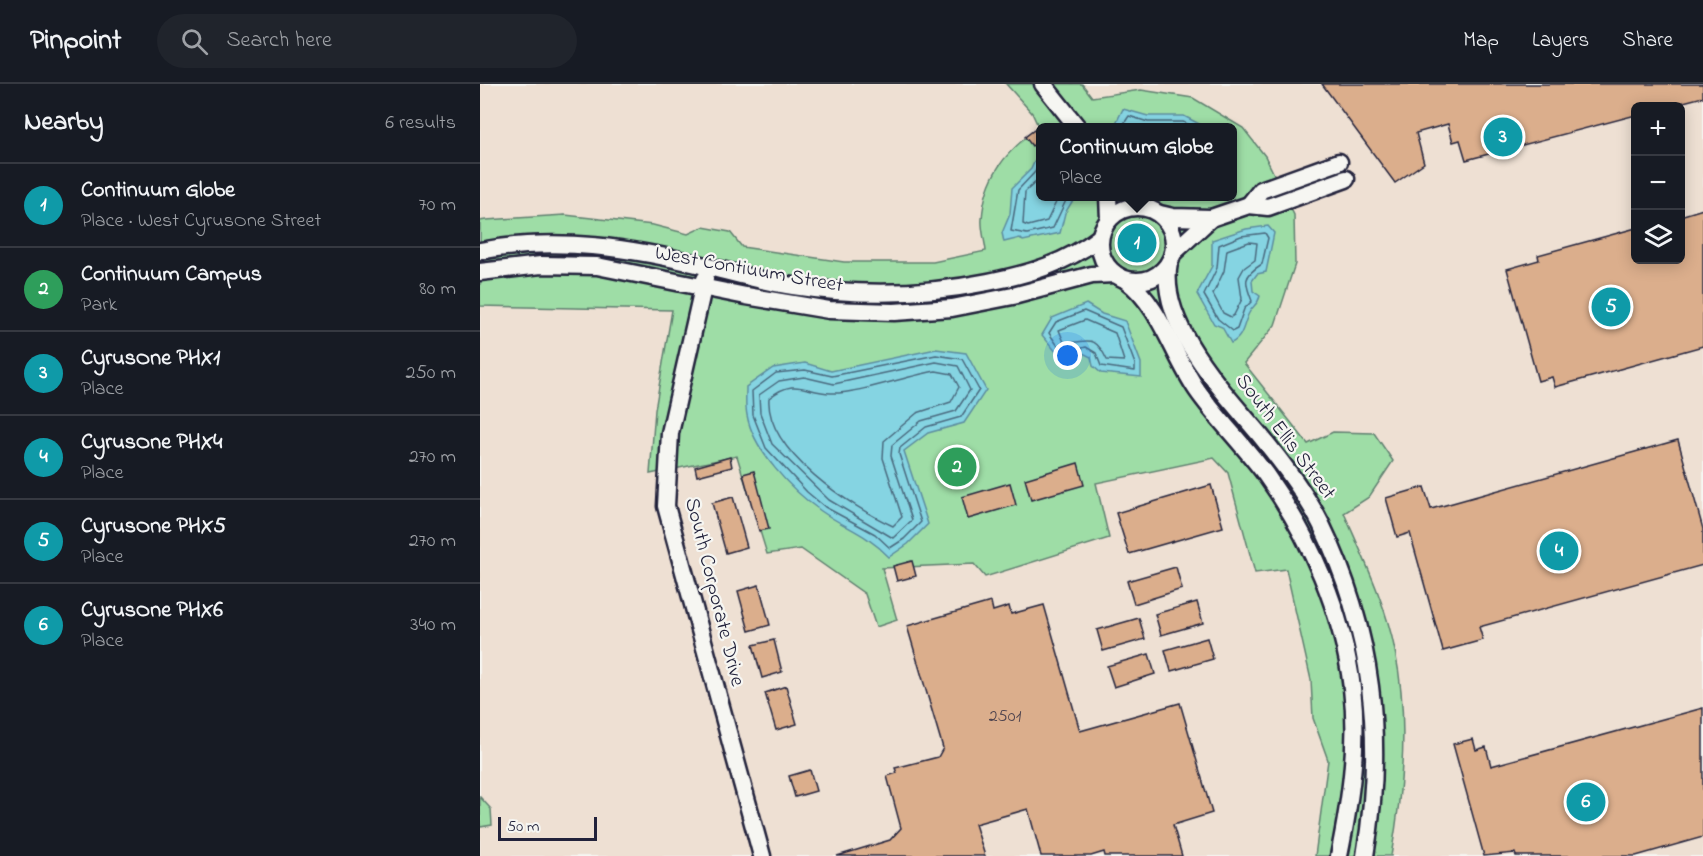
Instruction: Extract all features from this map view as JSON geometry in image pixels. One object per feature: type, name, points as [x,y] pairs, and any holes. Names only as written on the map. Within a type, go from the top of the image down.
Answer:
[{"type":"street","points":[[1043,84],[1074,123]]},
{"type":"street","points":[[1249,205],[1261,190],[1339,162]]},
{"type":"street","points":[[1109,219],[1130,207],[1173,217],[1211,218],[1249,205],[1268,207],[1346,179]]},
{"type":"street","points":[[1108,201],[1109,219],[1100,237],[1102,257],[1120,277],[1138,281],[1150,279],[1161,273],[1171,258],[1211,218]]},
{"type":"street","points":[[1143,201],[1157,212],[1172,231],[1171,258]]},
{"type":"street","name":"West Contiuum Street","points":[[480,250],[524,244],[581,244],[708,266],[794,286],[867,292],[927,291],[971,286],[1031,273],[1066,260],[1100,237]]},
{"type":"street","name":"South Ellis Street","points":[[1171,258],[1167,274],[1169,299],[1186,336],[1229,401],[1259,434],[1301,489],[1321,525],[1364,639],[1375,737],[1372,812],[1365,856]]},
{"type":"street","name":"West Contiuum Street","points":[[480,272],[541,265],[597,266],[830,310],[894,312],[952,308],[1013,296],[1092,274],[1120,277]]},
{"type":"street","name":"South Corporate Drive","points":[[708,266],[670,433],[666,506],[762,856]]},
{"type":"street","name":"South Ellis Street","points":[[1120,277],[1137,288],[1152,309],[1184,370],[1209,407],[1265,474],[1300,528],[1331,599],[1345,646],[1352,690],[1354,742],[1348,809],[1339,856]]},
{"type":"shaded area","points":[[480,84],[1703,84],[1703,856],[480,856]]},
{"type":"green space","points":[[1006,84],[1082,84],[1092,97],[1141,90],[1193,98],[1235,123],[1037,123],[1032,113]]},
{"type":"green space","points":[[1237,124],[1243,128],[1265,156],[1294,215],[1295,264],[1275,325],[1244,363],[1308,444],[1333,432],[1374,433],[1393,461],[1369,497],[1344,513],[1386,616],[1399,676],[1403,754],[1399,805],[1391,856],[1315,856],[1328,760],[1313,718],[1311,680],[1286,569],[1255,573],[1228,473],[1214,458],[1096,483],[1109,538],[985,577],[974,564],[882,568],[897,620],[876,627],[865,594],[801,549],[767,554],[737,456],[650,474],[655,410],[672,310],[480,306],[480,221],[486,220],[565,215],[653,225],[688,234],[703,227],[730,232],[742,247],[844,262],[933,262],[986,251],[982,223],[987,190],[999,166],[1036,130],[1036,201],[1237,201]]},
{"type":"green space","points":[[480,797],[491,809],[492,825],[480,827]]},
{"type":"water","points":[[1123,109],[1148,116],[1184,116],[1197,123],[1116,123]]},
{"type":"water","points":[[1036,158],[1036,201],[1072,201],[1065,213],[1060,233],[1023,241],[1020,238],[1004,242],[1002,233],[1010,214],[1012,188],[1031,169]]},
{"type":"water","points":[[1268,226],[1274,233],[1266,272],[1257,274],[1252,281],[1253,291],[1260,296],[1249,313],[1241,334],[1231,343],[1222,327],[1214,324],[1197,294],[1212,266],[1212,240],[1246,229]]},
{"type":"water","points":[[1086,304],[1102,314],[1125,321],[1141,363],[1141,377],[1101,373],[1093,366],[1091,357],[1083,353],[1075,354],[1069,360],[1057,353],[1042,335],[1052,318]]},
{"type":"water","points":[[936,349],[966,353],[986,390],[964,423],[928,433],[904,451],[928,524],[908,544],[889,557],[864,537],[810,503],[775,469],[757,442],[751,428],[746,412],[746,387],[773,368],[805,363],[831,371]]},
{"type":"building","points":[[1322,84],[1703,84],[1703,97],[1684,102],[1631,102],[1631,116],[1466,160],[1460,140],[1453,142],[1448,124],[1416,133],[1424,163],[1395,183]]},
{"type":"building","points":[[1034,130],[1036,143],[1032,146],[1025,137]]},
{"type":"building","points":[[1703,209],[1703,346],[1555,387],[1552,377],[1538,381],[1507,269],[1539,260],[1538,255],[1631,229],[1631,264],[1685,264],[1685,214]]},
{"type":"building","points":[[1678,440],[1703,529],[1703,565],[1479,627],[1483,640],[1443,651],[1410,533],[1397,537],[1386,498],[1424,487],[1431,509]]},
{"type":"building","points":[[730,457],[732,467],[697,476],[695,467]]},
{"type":"building","points":[[1078,463],[1084,485],[1031,500],[1025,479]]},
{"type":"building","points":[[754,471],[769,529],[759,531],[743,474]]},
{"type":"building","points":[[1010,483],[1016,505],[968,519],[962,497]]},
{"type":"building","points":[[1211,485],[1223,527],[1129,554],[1116,513]]},
{"type":"building","points":[[733,497],[747,547],[726,553],[712,503]]},
{"type":"building","points":[[912,561],[916,576],[897,581],[893,566]]},
{"type":"building","points":[[1176,567],[1182,589],[1134,604],[1127,581]]},
{"type":"building","points":[[759,585],[770,625],[749,631],[738,591]]},
{"type":"building","points":[[991,602],[993,611],[1009,606],[1011,614],[1044,605],[1080,731],[1180,703],[1212,813],[1173,825],[1182,856],[1105,856],[1104,852],[1091,856],[1041,856],[1028,809],[975,824],[985,856],[837,856],[890,840],[901,828],[887,776],[897,773],[895,768],[938,757],[943,748],[907,626]]},
{"type":"building","points":[[1197,602],[1203,623],[1161,635],[1155,614]]},
{"type":"building","points":[[1139,618],[1145,639],[1103,651],[1097,630]]},
{"type":"building","points":[[1207,638],[1213,659],[1171,671],[1165,650]]},
{"type":"building","points":[[774,640],[782,672],[762,678],[753,645]]},
{"type":"building","points":[[1149,654],[1155,674],[1114,687],[1107,666]]},
{"type":"building","points":[[786,686],[797,724],[776,730],[765,693]]},
{"type":"building","points":[[1703,708],[1703,837],[1636,856],[1516,856],[1515,853],[1484,856],[1453,744],[1473,739],[1476,750],[1486,747],[1491,766]]},
{"type":"building","points":[[810,770],[816,791],[795,797],[789,776]]},
{"type":"place","name":"CyrusOne PHX1","points":[[1503,137]]},
{"type":"place","name":"Continuum Globe","points":[[1137,243]]},
{"type":"place","name":"CyrusOne PHX5","points":[[1611,307]]},
{"type":"place","name":"Continuum Campus","points":[[957,467]]},
{"type":"place","name":"CyrusOne PHX4","points":[[1559,551]]},
{"type":"place","name":"CyrusOne PHX6","points":[[1586,802]]}]
